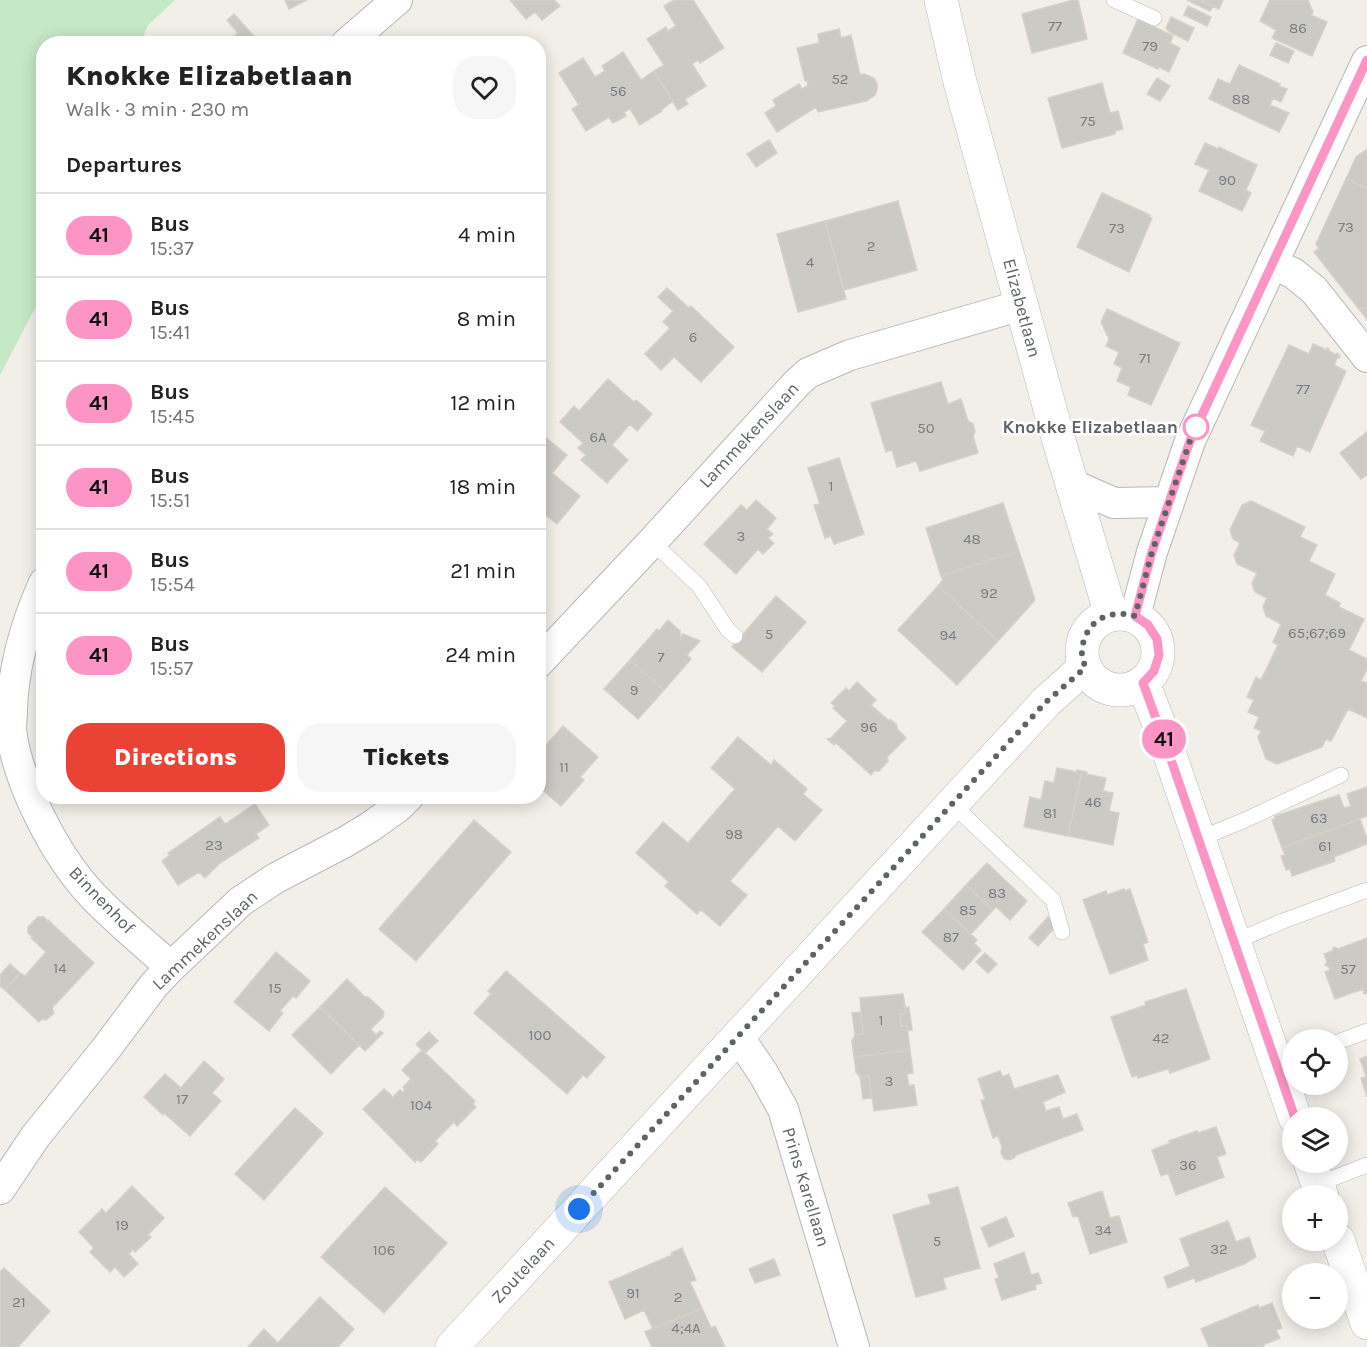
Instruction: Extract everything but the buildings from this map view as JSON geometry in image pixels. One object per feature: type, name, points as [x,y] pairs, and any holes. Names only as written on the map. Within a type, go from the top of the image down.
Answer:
[{"type":"street","points":[[355,36],[397,0]]},
{"type":"street","name":"Elizabetlaan","points":[[941,0],[960,82],[1071,484],[1123,615]]},
{"type":"street","points":[[1123,615],[1152,552],[1190,441],[1272,264],[1363,80]]},
{"type":"street","points":[[1272,264],[1293,273],[1314,290],[1367,357]]},
{"type":"street","name":"Lammekenslaan","points":[[546,655],[808,373],[850,355],[1022,305]]},
{"type":"street","points":[[1071,484],[1114,503],[1169,502]]},
{"type":"street","name":"Binnenhof","points":[[36,602],[13,682],[11,728],[18,757],[38,812],[69,867],[92,895],[171,967]]},
{"type":"street","points":[[1123,615],[1148,625],[1157,639],[1159,655],[1154,671],[1143,683],[1127,690],[1110,689],[1095,681],[1085,668],[1082,651],[1085,635],[1096,621],[1123,615]]},
{"type":"street","name":"Zoutelaan","points":[[452,1347],[1046,702],[1085,668]]},
{"type":"street","points":[[1143,683],[1234,942],[1282,1054]]},
{"type":"street","name":"Lammekenslaan","points":[[0,1189],[35,1137],[154,985],[171,967],[242,901],[276,878],[345,842],[401,804]]},
{"type":"street","name":"Prins Karellaan","points":[[738,1036],[783,1109],[854,1347]]},
{"type":"street","points":[[1342,1251],[1365,1309]]},
{"type":"lane","points":[[1114,0],[1154,18]]},
{"type":"lane","points":[[652,542],[699,586],[728,630],[735,636]]},
{"type":"lane","points":[[1199,839],[1341,775]]},
{"type":"lane","points":[[952,804],[1053,900],[1062,932]]},
{"type":"lane","points":[[1234,942],[1367,890]]},
{"type":"lane","points":[[1348,1038],[1367,1031]]},
{"type":"lane","points":[[1317,1180],[1367,1165]]},
{"type":"green space","points":[[0,0],[175,0],[148,25],[143,36],[36,36],[36,306],[0,375]]},
{"type":"bus line","name":"41","points":[[1291,1107],[1143,683],[1154,671],[1159,655],[1157,639],[1148,625],[1135,616],[1152,552],[1190,441],[1367,60]]},
{"type":"place","name":"Knokke Elizabetlaan","points":[[1196,427]]},
{"type":"route","points":[[579,1209],[1046,702],[1085,668],[1082,651],[1085,635],[1096,621],[1111,614],[1123,613],[1135,616],[1152,552],[1199,421],[1196,427]]}]
